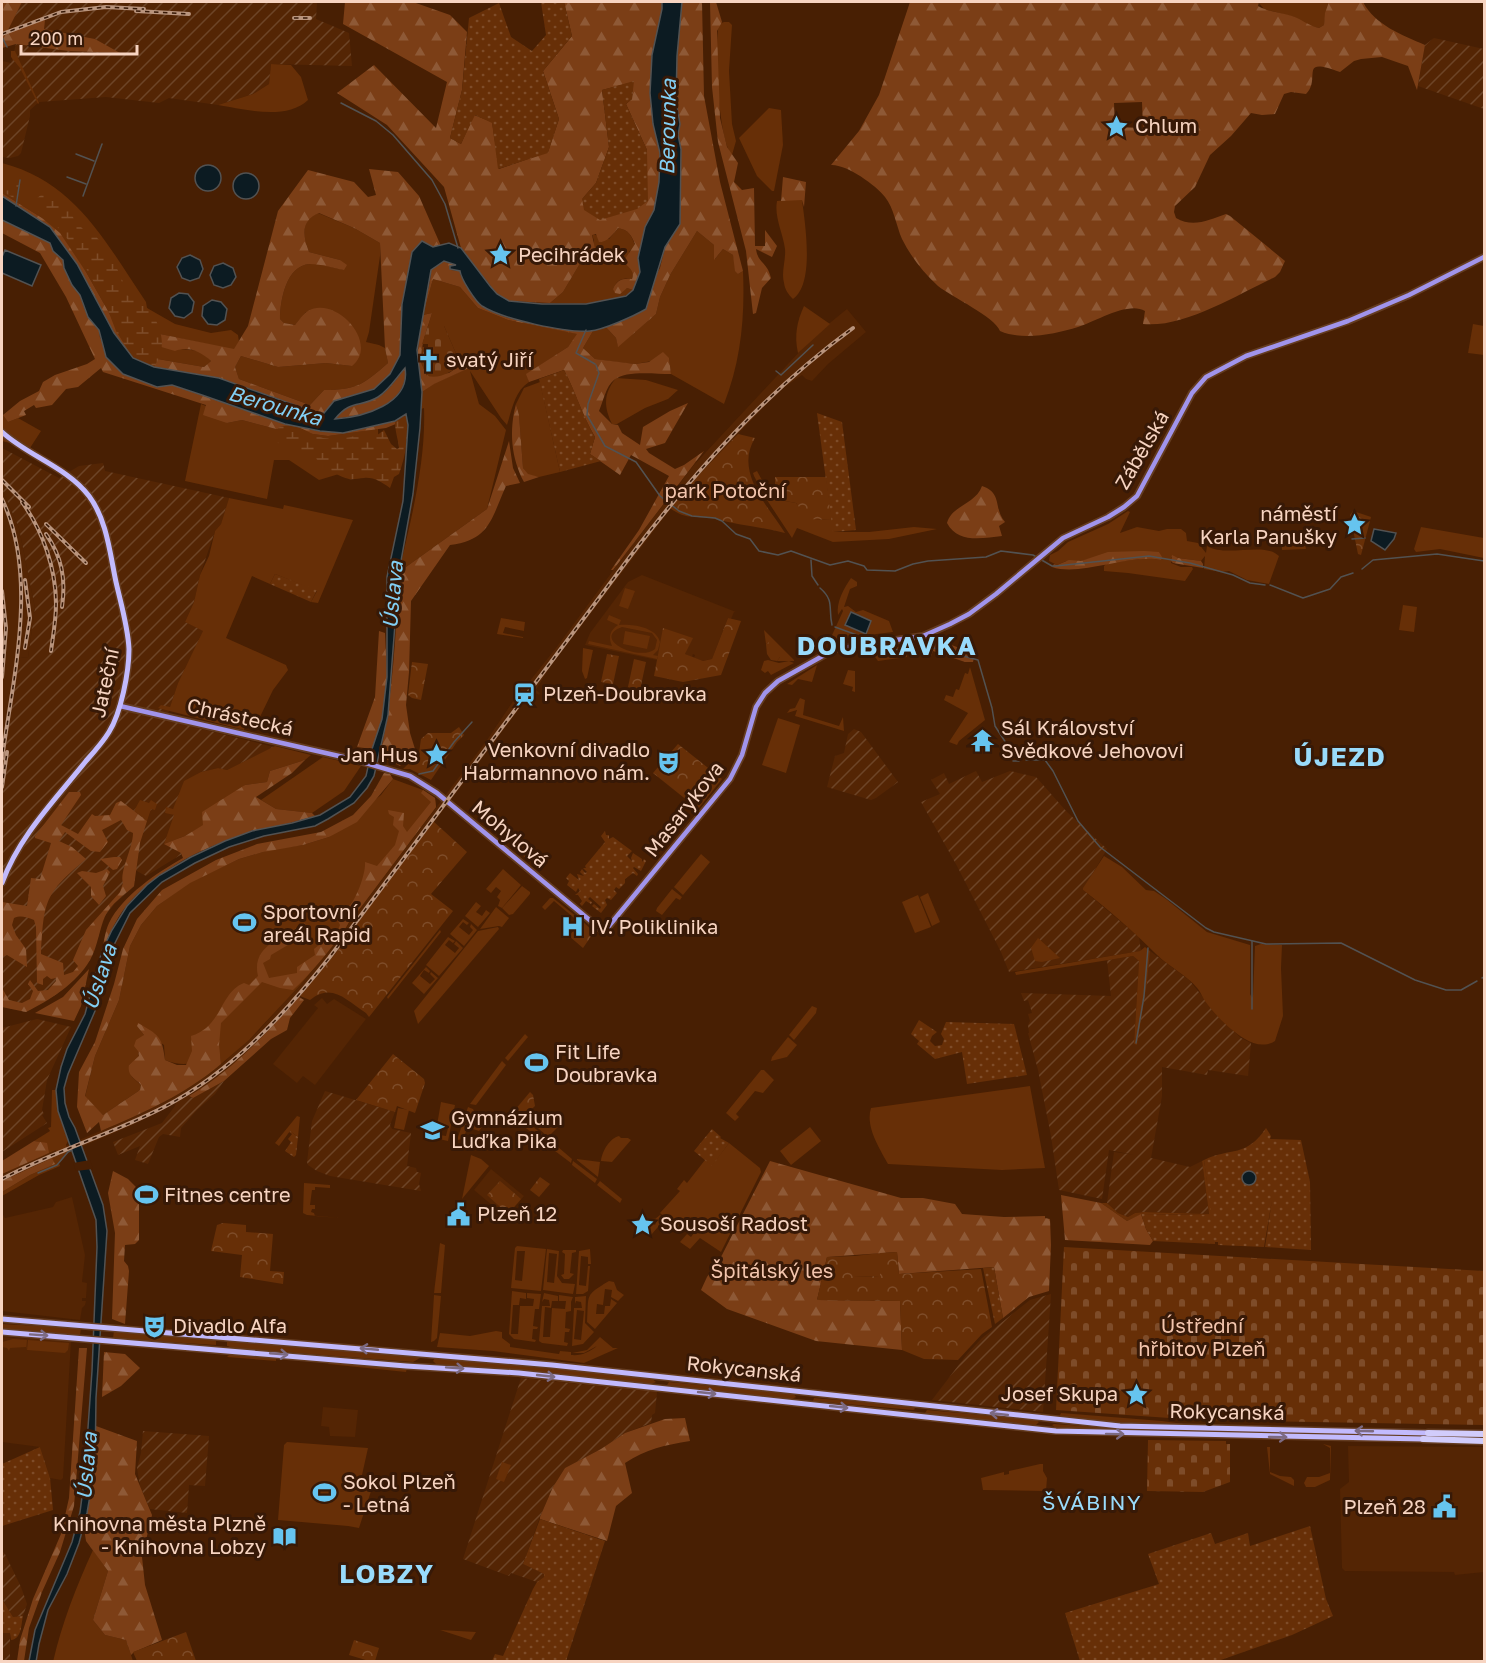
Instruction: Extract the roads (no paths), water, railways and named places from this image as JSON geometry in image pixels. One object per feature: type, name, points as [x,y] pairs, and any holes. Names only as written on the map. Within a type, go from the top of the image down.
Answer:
[{"type":"highway","name":"Rokycanská","points":[[1428,1433],[1485,1434]]},
{"type":"highway","name":"Rokycanská","points":[[1423,1439],[1485,1441]]},
{"type":"main road","name":"Zábělská","points":[[765,693],[786,676],[835,649],[923,636],[950,624],[969,614],[996,594],[1067,535],[1108,517],[1124,507],[1137,496],[1192,393],[1206,377],[1246,356],[1348,321],[1409,295],[1485,257]]},
{"type":"main road","name":"Jateční","points":[[2,432],[24,450],[77,483],[98,511],[128,642],[128,663],[120,706],[110,732],[34,825],[7,868],[2,883]]},
{"type":"main road","name":"Masarykova","points":[[604,932],[730,779],[742,755],[753,714],[765,693]]},
{"type":"main road","name":"Chrástecká","points":[[120,706],[352,759],[390,770]]},
{"type":"main road","name":"Mohylová","points":[[390,770],[414,778],[430,788],[604,932]]},
{"type":"main road","name":"Rokycanská","points":[[2,1319],[552,1365],[1120,1426],[1428,1433]]},
{"type":"main road","name":"Rokycanská","points":[[2,1332],[406,1366],[508,1372],[1056,1431],[1423,1439]]},
{"type":"water","points":[[662,2],[682,2],[676,102],[681,149],[680,224],[665,247],[646,309],[596,330],[579,331],[551,327],[504,316],[482,306],[469,290],[460,271],[450,269],[450,266],[456,265],[444,261],[431,270],[417,350],[422,392],[420,428],[413,494],[399,572],[388,715],[374,776],[367,788],[354,803],[315,826],[264,836],[229,847],[162,882],[130,913],[112,949],[95,1011],[64,1088],[69,1117],[103,1205],[107,1231],[96,1398],[95,1467],[79,1543],[67,1574],[48,1610],[36,1662],[29,1661],[35,1630],[72,1542],[80,1512],[92,1371],[96,1220],[58,1111],[56,1090],[61,1067],[67,1049],[85,1014],[102,951],[127,906],[147,885],[191,857],[225,841],[252,831],[320,815],[350,797],[366,776],[382,719],[387,677],[387,577],[403,501],[408,425],[406,414],[395,421],[343,433],[320,431],[285,424],[172,385],[157,387],[123,374],[106,357],[99,330],[88,317],[80,295],[64,268],[63,260],[53,251],[50,243],[2,220],[2,196],[50,227],[77,264],[114,333],[133,358],[154,367],[219,378],[320,414],[324,413],[334,401],[374,389],[390,374],[400,355],[402,304],[412,252],[422,241],[433,247],[449,243],[461,248],[497,294],[509,301],[586,304],[626,296],[633,290],[640,272],[638,258],[645,227],[654,210],[659,182],[660,153],[653,124],[650,93],[652,55]],"holes":[[[405,368],[405,380],[401,391],[383,406],[359,415],[335,419],[351,406],[372,400],[382,394]]]},
{"type":"water","points":[[208,165],[217,169],[221,178],[217,187],[208,191],[199,187],[195,178],[199,169]]},
{"type":"water","points":[[246,173],[255,177],[259,186],[255,195],[246,199],[237,195],[233,186],[237,177]]},
{"type":"water","points":[[5,250],[41,265],[32,286],[2,273],[2,257]]},
{"type":"water","points":[[190,255],[200,260],[203,269],[199,278],[190,281],[182,278],[177,267],[182,258]]},
{"type":"water","points":[[223,263],[233,268],[236,277],[231,285],[223,288],[214,285],[210,275],[214,266]]},
{"type":"water","points":[[179,293],[188,294],[194,302],[192,312],[184,318],[175,316],[169,308],[171,298]]},
{"type":"water","points":[[212,300],[221,302],[227,309],[225,320],[217,325],[208,324],[202,316],[203,306]]},
{"type":"water","points":[[1374,529],[1396,533],[1385,550],[1371,541]]},
{"type":"water","points":[[851,612],[871,621],[866,634],[845,625]]},
{"type":"water","points":[[1246,1171],[1252,1171],[1256,1178],[1252,1185],[1246,1185],[1242,1181],[1242,1175]]},
{"type":"waterway","points":[[2,37],[7,47]]},
{"type":"waterway","points":[[341,103],[376,121],[393,135],[432,180],[445,204],[458,248]]},
{"type":"waterway","points":[[83,196],[102,144]]},
{"type":"waterway","points":[[76,154],[94,161]]},
{"type":"waterway","points":[[67,177],[86,184]]},
{"type":"waterway","points":[[16,206],[20,180]]},
{"type":"waterway","points":[[586,330],[576,353],[595,364]]},
{"type":"waterway","points":[[776,371],[781,375],[813,345]]},
{"type":"waterway","points":[[596,365],[599,373],[588,404],[587,415],[605,446],[636,462],[660,496],[679,511],[692,516],[715,518],[722,521],[736,534],[750,539],[759,551],[778,555],[791,551],[830,565],[848,561],[864,566],[867,570],[895,571],[928,561],[986,557],[1001,551],[1033,555],[1052,566],[1149,556],[1190,563],[1233,575],[1250,583],[1265,585]]},
{"type":"waterway","points":[[1352,539],[1365,538]]},
{"type":"waterway","points":[[1362,569],[1373,560],[1437,554],[1484,561]]},
{"type":"waterway","points":[[811,560],[812,576],[818,585]]},
{"type":"waterway","points":[[1270,585],[1303,598],[1330,589],[1341,577],[1353,573]]},
{"type":"waterway","points":[[820,588],[828,597],[832,625]]},
{"type":"waterway","points":[[835,627],[857,635]]},
{"type":"waterway","points":[[930,647],[978,660],[995,726],[1011,756]]},
{"type":"waterway","points":[[875,649],[883,651],[903,649]]},
{"type":"waterway","points":[[419,774],[433,771],[472,722]]},
{"type":"waterway","points":[[1026,760],[1045,760],[1053,771],[1078,821],[1100,847],[1214,932],[1266,944],[1341,943],[1415,980],[1446,990],[1461,990],[1477,981]]},
{"type":"waterway","points":[[1013,761],[1019,761]]},
{"type":"waterway","points":[[1252,941],[1252,1009]]},
{"type":"waterway","points":[[1136,1043],[1144,996],[1148,948]]},
{"type":"waterway","points":[[38,1173],[57,1165],[72,1150]]},
{"type":"railway","points":[[2,34],[61,12],[106,7],[144,9]]},
{"type":"railway","points":[[136,11],[189,14]]},
{"type":"railway","points":[[294,18],[310,18]]},
{"type":"railway","points":[[2,1179],[164,1107],[212,1077],[254,1041],[293,1001],[329,958],[681,492],[762,405],[821,352],[853,328]]},
{"type":"railway","points":[[2,480],[29,507]]},
{"type":"railway","points":[[2,499],[13,529],[19,561],[21,594],[17,661],[2,759]]},
{"type":"railway","points":[[22,502],[42,538],[54,577],[56,610],[51,651]]},
{"type":"railway","points":[[46,524],[86,563]]},
{"type":"railway","points":[[46,534],[56,551],[63,578],[62,607]]},
{"type":"railway","points":[[25,580],[30,618],[25,648]]},
{"type":"railway","points":[[2,591],[6,628],[2,677]]},
{"type":"railway","points":[[2,787],[7,752]]},
{"type":"place","name":"Chlum","points":[[1117,126]]},
{"type":"place","name":"Pecihrádek","points":[[500,255]]},
{"type":"place","name":"svatý Jiří","points":[[428,360]]},
{"type":"place","name":"náměstí Karla Panušky","points":[[1355,525]]},
{"type":"place","name":"Plzeň-Doubravka","points":[[525,694]]},
{"type":"place","name":"Sál Království Svědkové Jehovovi","points":[[983,740]]},
{"type":"place","name":"Jan Hus","points":[[436,755]]},
{"type":"place","name":"Venkovní divadlo Habrmannovo nám.","points":[[668,762]]},
{"type":"place","name":"Sportovní areál Rapid","points":[[245,923]]},
{"type":"place","name":"IV. Poliklinika","points":[[572,927]]},
{"type":"place","name":"Fit Life Doubravka","points":[[537,1063]]},
{"type":"place","name":"Gymnázium Luďka Pika","points":[[433,1130]]},
{"type":"place","name":"Fitnes centre","points":[[146,1195]]},
{"type":"place","name":"Plzeň 12","points":[[459,1214]]},
{"type":"place","name":"Sousoší Radost","points":[[642,1224]]},
{"type":"place","name":"Divadlo Alfa","points":[[155,1326]]},
{"type":"place","name":"Josef Skupa","points":[[1136,1394]]},
{"type":"place","name":"Sokol Plzeň - Letná","points":[[325,1493]]},
{"type":"place","name":"Plzeň 28","points":[[1444,1507]]},
{"type":"place","name":"Knihovna města Plzně - Knihovna Lobzy","points":[[284,1536]]},
{"type":"district","name":"DOUBRAVKA","points":[[887,646]]},
{"type":"district","name":"ÚJEZD","points":[[1340,757]]},
{"type":"district","name":"ŠVÁBINY","points":[[1092,1503]]},
{"type":"district","name":"LOBZY","points":[[387,1574]]},
{"type":"water label","name":"Berounka","points":[[668,127]]},
{"type":"water label","name":"Berounka","points":[[275,406]]},
{"type":"water label","name":"Úslava","points":[[393,595]]},
{"type":"water label","name":"Úslava","points":[[100,977]]},
{"type":"water label","name":"Úslava","points":[[87,1466]]},
{"type":"park label","name":"park Potoční","points":[[725,491]]},
{"type":"park label","name":"Špitálský les","points":[[772,1271]]},
{"type":"park label","name":"Ústřední hřbitov Plzeň","points":[[1202,1338]]}]
